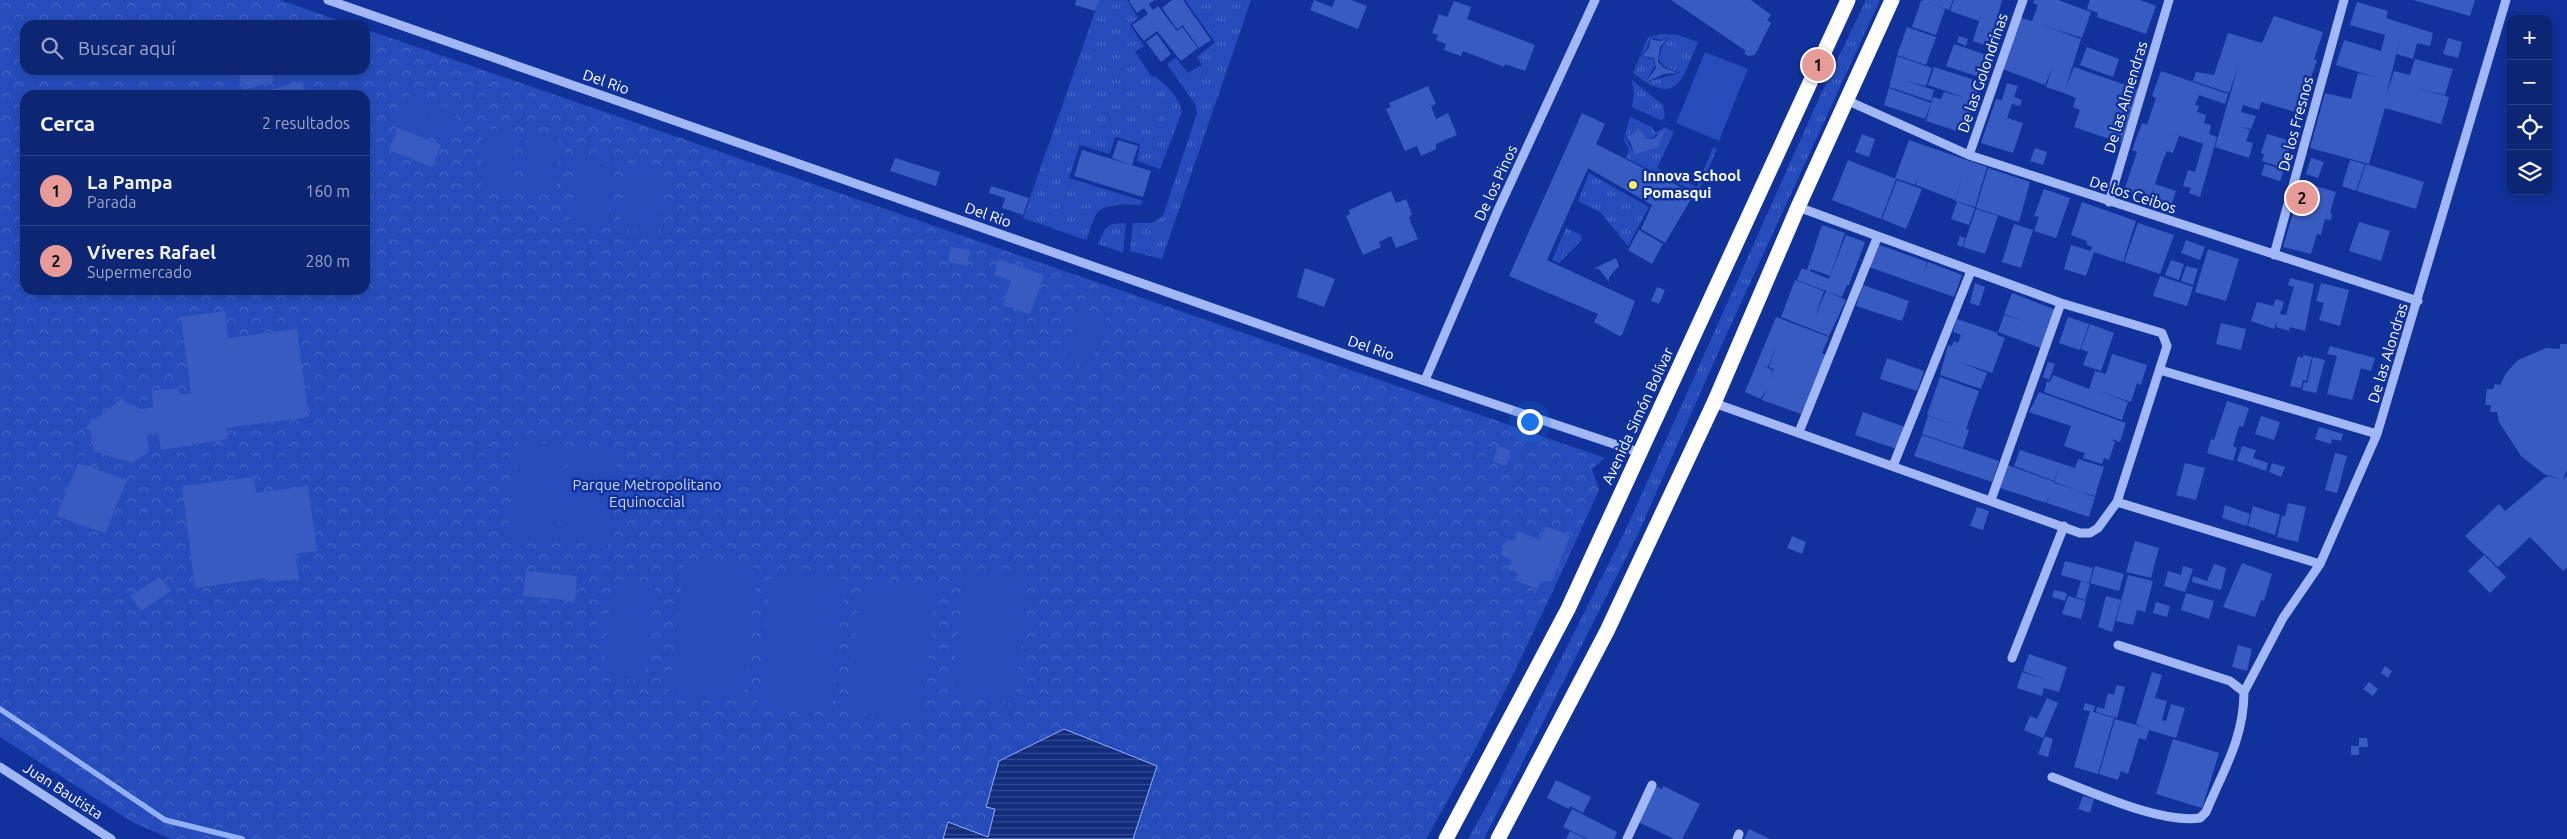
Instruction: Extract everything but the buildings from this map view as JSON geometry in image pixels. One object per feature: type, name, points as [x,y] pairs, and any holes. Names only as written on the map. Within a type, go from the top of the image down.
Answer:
[{"type":"highway","name":"Avenida Simón Bolívar","points":[[1446,839],[1568,609],[1848,0]]},
{"type":"highway","points":[[1498,839],[1606,631],[1714,403],[1798,207],[1892,0]]},
{"type":"street","name":"Del Rio","points":[[328,0],[1424,380],[1641,453]]},
{"type":"street","name":"De los Pinos","points":[[1424,380],[1477,257],[1595,0]]},
{"type":"street","name":"De las Golondrinas","points":[[1968,155],[2023,0]]},
{"type":"street","name":"De las Almendras","points":[[2109,202],[2169,0]]},
{"type":"street","name":"De los Fresnos","points":[[2274,255],[2344,0]]},
{"type":"street","name":"De las Alondras","points":[[2244,692],[2283,618],[2320,564],[2377,434],[2418,302],[2506,0]]},
{"type":"street","name":"De los Ceibos","points":[[1846,100],[1968,155],[2418,302]]},
{"type":"street","points":[[1714,403],[2080,533],[2090,533],[2098,528],[2117,502],[2168,346],[2162,333],[2062,303],[1877,238],[1798,207]]},
{"type":"street","points":[[1799,432],[1877,238]]},
{"type":"street","points":[[1893,466],[1971,271]]},
{"type":"street","points":[[1991,500],[2062,303]]},
{"type":"street","points":[[2160,370],[2377,434]]},
{"type":"street","points":[[2117,502],[2320,564]]},
{"type":"street","points":[[2012,658],[2064,526]]},
{"type":"street","points":[[2052,776],[2136,808],[2175,818],[2200,818],[2206,812],[2237,742],[2244,718],[2244,692],[2230,681],[2118,645]]},
{"type":"street","name":"Juan Bautista","points":[[0,767],[111,839]]},
{"type":"street","points":[[1627,839],[1652,785]]},
{"type":"green space","name":"Parque Metropolitano Equinoccial","points":[[0,0],[280,0],[338,20],[20,20],[20,75],[370,75],[370,31],[1605,458],[1592,469],[1599,490],[1538,622],[1473,753],[1426,839],[171,839],[132,822],[0,737]]},
{"type":"green space","points":[[1099,0],[1127,0],[1138,18],[1130,25],[1144,46],[1135,52],[1152,77],[1154,76],[1159,79],[1171,91],[1178,101],[1182,112],[1160,169],[1137,161],[1140,144],[1115,137],[1110,154],[1080,145],[1069,178],[1143,201],[1141,205],[1118,205],[1101,210],[1095,216],[1086,240],[1023,218]]},
{"type":"green space","points":[[1185,0],[1251,0],[1162,259],[1130,251],[1133,223],[1152,223],[1163,216],[1197,113],[1195,104],[1167,64],[1176,58],[1188,73],[1202,65],[1197,57],[1215,42]]},
{"type":"green space","points":[[1866,0],[1880,0],[1718,353],[1638,534],[1484,839],[1468,839],[1492,796],[1626,529],[1820,96]]},
{"type":"green space","points":[[1662,34],[1678,35],[1698,42],[1682,78],[1676,85],[1668,89],[1659,88],[1646,82],[1680,73],[1665,67],[1659,60],[1662,47],[1669,37],[1661,40],[1651,37],[1646,50],[1640,56],[1648,37]]},
{"type":"green space","points":[[1705,52],[1748,69],[1719,141],[1676,123]]},
{"type":"green space","points":[[1640,56],[1653,59],[1655,65],[1646,82],[1633,73]]},
{"type":"green space","points":[[1632,80],[1663,105],[1665,116],[1662,121],[1632,107],[1634,93]]},
{"type":"green space","points":[[411,92],[436,102],[423,134],[398,124]]},
{"type":"green space","points":[[437,103],[457,111],[444,143],[424,134]]},
{"type":"green space","points":[[1630,117],[1652,127],[1656,133],[1665,127],[1674,132],[1657,168],[1697,187],[1713,147],[1717,149],[1698,194],[1626,158],[1629,149],[1624,140],[1625,136]],"holes":[[[1638,127],[1646,139],[1652,138],[1665,129],[1658,147],[1634,155],[1625,136],[1634,133]]]},
{"type":"green space","points":[[483,129],[515,131],[512,193],[481,191]]},
{"type":"green space","points":[[528,132],[559,133],[557,195],[526,194]]},
{"type":"green space","points":[[576,158],[613,162],[608,228],[570,224]]},
{"type":"green space","points":[[626,163],[663,166],[658,233],[620,229]]},
{"type":"green space","points":[[1589,173],[1649,207],[1628,246],[1600,212],[1578,201]]},
{"type":"green space","points":[[1126,223],[1123,253],[1098,244],[1107,227]]},
{"type":"green space","points":[[1566,228],[1581,235],[1582,240],[1559,263],[1552,260]]},
{"type":"green space","points":[[1081,309],[1107,317],[1090,368],[1064,359]]},
{"type":"green space","points":[[519,441],[567,446],[557,540],[508,535]]},
{"type":"green space","points":[[570,446],[618,451],[608,546],[559,540]]},
{"type":"green space","points":[[684,559],[757,568],[743,702],[669,693]]},
{"type":"green space","points":[[965,568],[1029,575],[1015,703],[951,696]]},
{"type":"green space","points":[[772,571],[845,579],[831,713],[758,705]]},
{"type":"green space","points":[[862,579],[936,587],[922,721],[848,712]]},
{"type":"green space","points":[[612,583],[655,587],[644,681],[602,676]]},
{"type":"shaded area","points":[[1064,729],[1157,766],[1133,839],[943,839],[948,822],[988,837],[995,809],[986,807],[999,761]]},
{"type":"waterway","points":[[0,709],[165,820],[242,839]]},
{"type":"place","name":"La Pampa","points":[[1818,65]]},
{"type":"place","name":"Innova School Pomasqui","points":[[1633,185]]},
{"type":"place","name":"Víveres Rafael","points":[[2302,198]]}]
